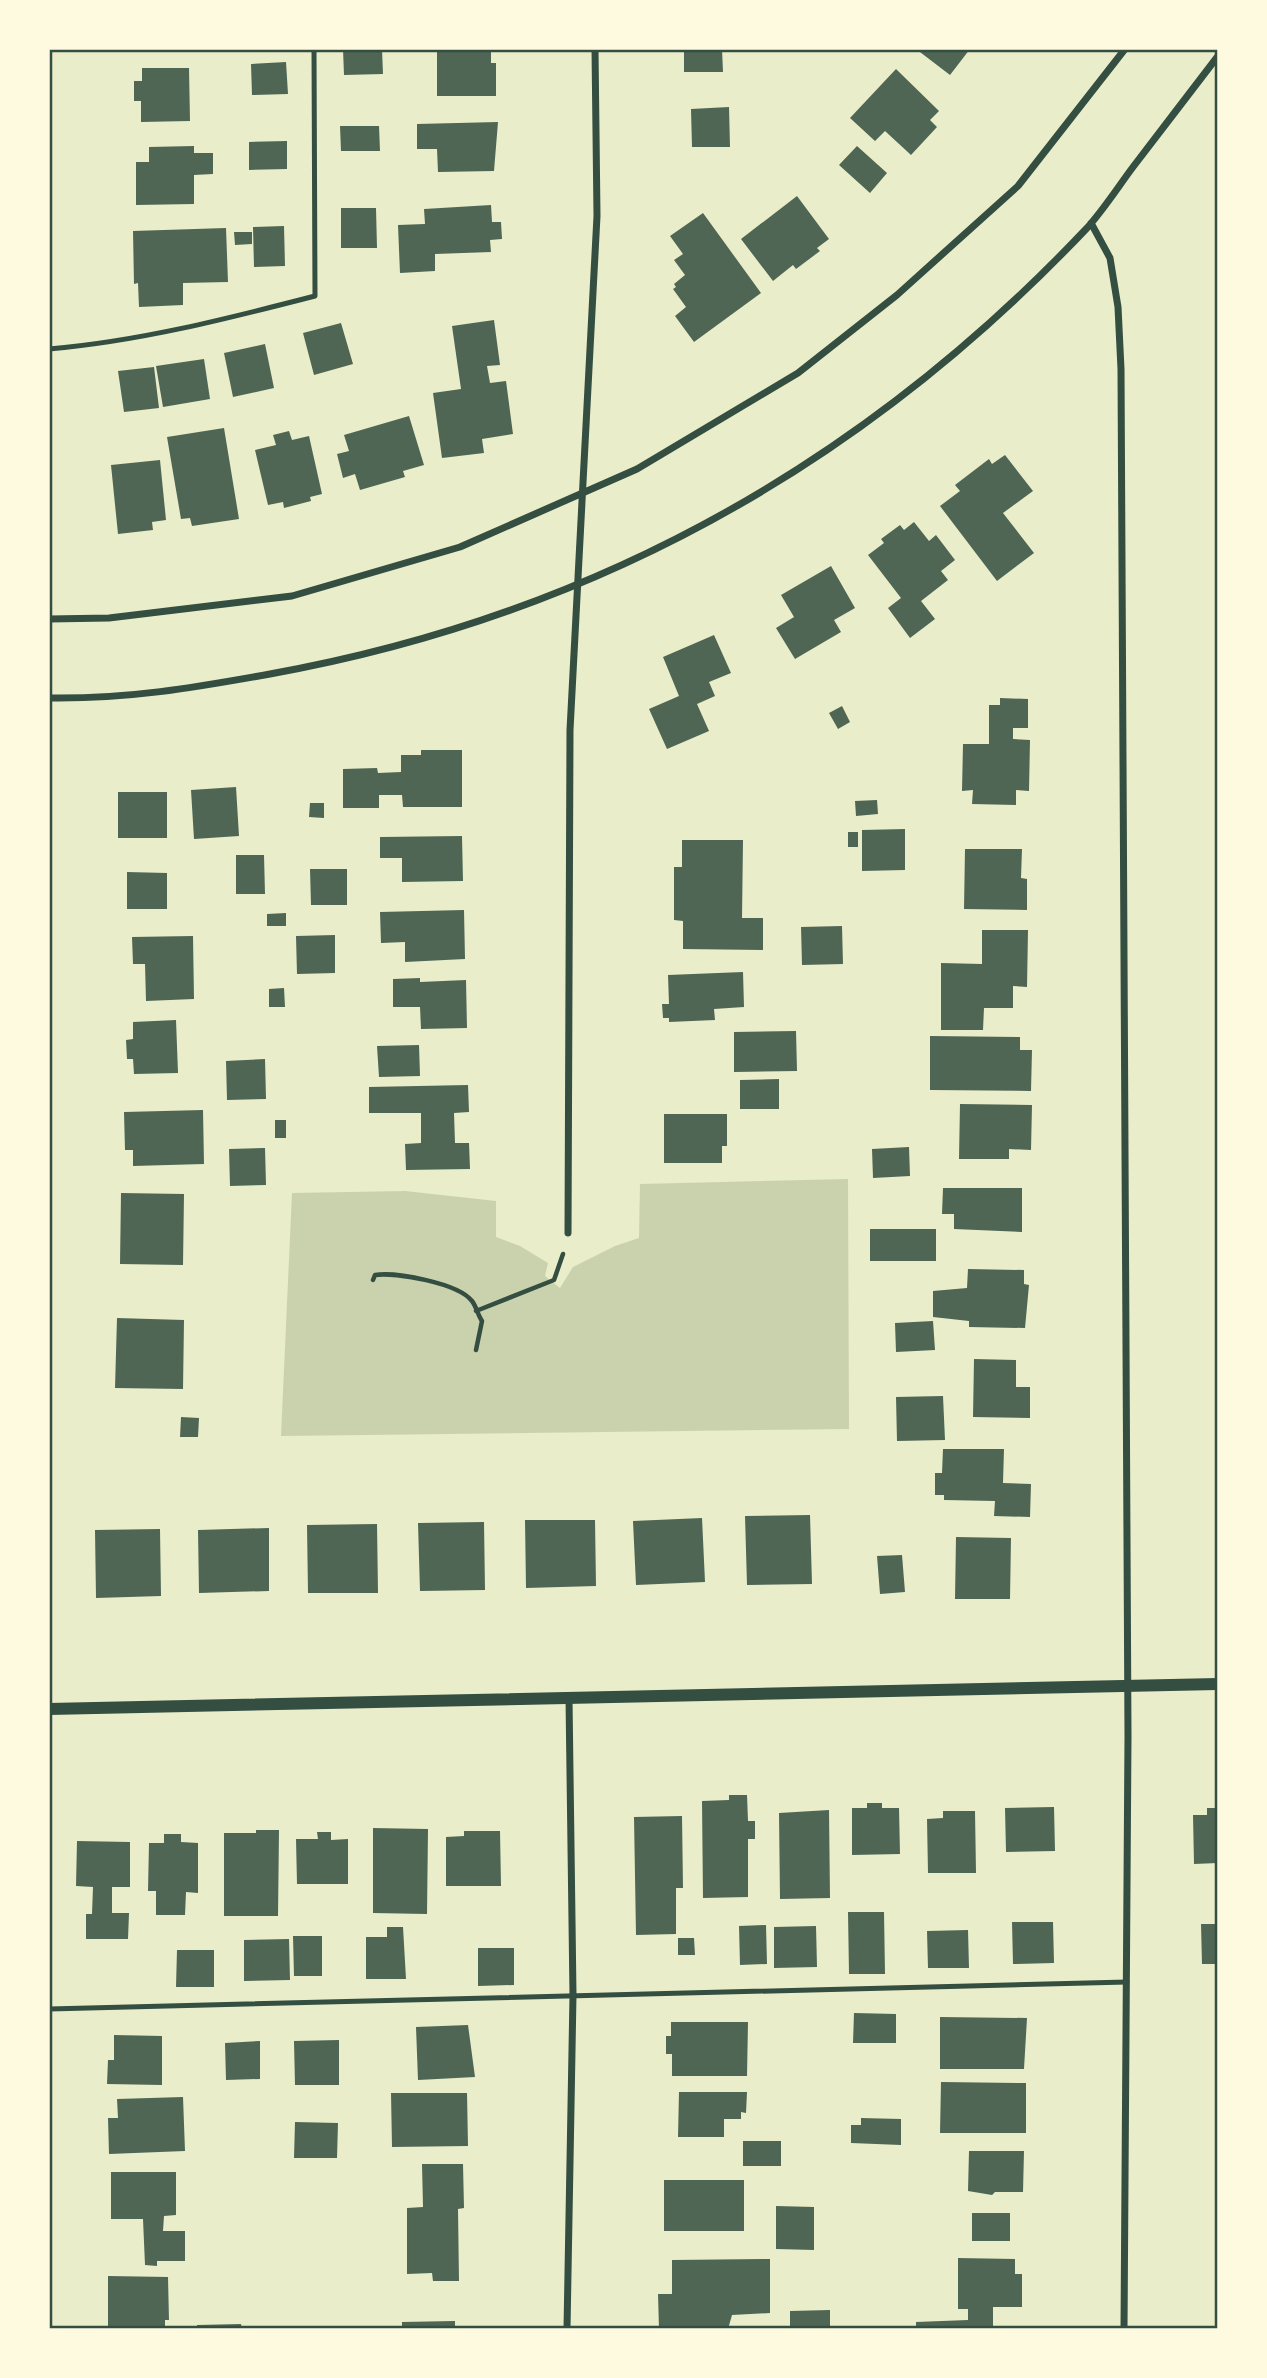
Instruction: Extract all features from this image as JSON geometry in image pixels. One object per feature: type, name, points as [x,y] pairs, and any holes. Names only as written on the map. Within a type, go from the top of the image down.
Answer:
[{"type":"street","points":[[568,1233],[570,730],[597,216],[595,49]]},
{"type":"street","points":[[49,619],[109,618],[292,596],[460,547],[637,469],[798,373],[897,295],[1018,186],[1125,49]]},
{"type":"street","points":[[49,698],[166,694],[305,668],[466,626],[634,561],[708,524],[819,456],[904,394],[987,326],[1091,223],[1218,56]]},
{"type":"street","points":[[1091,223],[1110,258],[1118,307],[1121,369],[1128,1686],[1124,2329]]},
{"type":"street","points":[[49,1709],[1218,1684]]},
{"type":"street","points":[[567,2329],[573,1995],[569,1698]]},
{"type":"lane","points":[[49,349],[115,343],[211,323],[315,296],[314,49]]},
{"type":"lane","points":[[49,2009],[1128,1982]]},
{"type":"path","points":[[373,1280],[375,1275],[389,1273],[423,1280],[459,1292],[471,1300],[482,1321],[475,1350]]},
{"type":"path","points":[[476,1311],[554,1280]]},
{"type":"green space","points":[[848,1179],[849,1429],[281,1436],[292,1193],[405,1191],[496,1201],[496,1237],[520,1246],[548,1263],[545,1276],[560,1288],[573,1267],[615,1246],[639,1238],[640,1184]]},
{"type":"building","points":[[343,49],[382,49],[383,74],[344,75]]},
{"type":"building","points":[[437,49],[491,49],[491,63],[496,63],[496,96],[437,96]]},
{"type":"building","points":[[684,49],[722,49],[723,72],[684,72]]},
{"type":"building","points":[[916,49],[970,49],[950,75]]},
{"type":"building","points":[[286,62],[288,94],[252,95],[251,64]]},
{"type":"building","points":[[142,68],[189,68],[190,121],[141,122],[141,101],[134,101],[134,81],[142,81]]},
{"type":"building","points":[[896,69],[939,111],[930,120],[937,127],[911,155],[885,131],[875,141],[850,118]]},
{"type":"building","points":[[729,107],[730,147],[692,147],[691,109]]},
{"type":"building","points":[[498,122],[494,171],[438,172],[437,149],[417,149],[417,124]]},
{"type":"building","points":[[340,126],[379,126],[380,151],[341,151]]},
{"type":"building","points":[[287,141],[287,169],[249,170],[249,142]]},
{"type":"building","points":[[194,146],[194,153],[213,153],[213,174],[194,175],[194,204],[136,205],[136,162],[149,162],[149,147]]},
{"type":"building","points":[[857,146],[887,173],[870,193],[839,165]]},
{"type":"building","points":[[797,196],[829,239],[817,248],[820,251],[796,269],[793,265],[773,281],[741,239]]},
{"type":"building","points":[[491,205],[492,222],[501,222],[502,239],[490,240],[491,252],[435,254],[435,271],[400,273],[398,225],[425,224],[424,209]]},
{"type":"building","points":[[341,208],[376,208],[377,248],[341,248]]},
{"type":"building","points":[[703,213],[761,293],[694,342],[675,316],[686,307],[673,289],[676,287],[674,284],[685,275],[674,260],[683,254],[670,236]]},
{"type":"building","points":[[284,226],[285,266],[254,267],[253,227]]},
{"type":"building","points":[[226,228],[228,282],[183,283],[183,305],[139,307],[138,283],[134,284],[133,231]]},
{"type":"building","points":[[234,232],[252,232],[252,244],[235,245]]},
{"type":"building","points":[[494,320],[500,365],[487,366],[490,383],[506,381],[513,434],[482,439],[484,453],[442,458],[433,393],[461,389],[452,326]]},
{"type":"building","points":[[341,323],[353,364],[314,375],[303,333]]},
{"type":"building","points":[[265,344],[274,388],[233,397],[224,353]]},
{"type":"building","points":[[204,359],[210,399],[163,407],[156,366]]},
{"type":"building","points":[[154,367],[159,408],[124,412],[118,371]]},
{"type":"building","points":[[409,416],[424,465],[403,471],[405,477],[360,490],[355,474],[343,478],[337,454],[349,451],[344,435]]},
{"type":"building","points":[[224,428],[239,519],[192,526],[190,518],[181,519],[167,437]]},
{"type":"building","points":[[289,431],[292,440],[309,436],[322,494],[310,497],[311,501],[284,508],[283,502],[268,505],[255,450],[276,445],[273,435]]},
{"type":"building","points":[[1005,455],[1033,491],[1003,513],[1034,553],[997,581],[940,506],[960,491],[955,485],[989,459],[992,464]]},
{"type":"building","points":[[160,460],[166,520],[152,522],[153,530],[118,534],[111,465]]},
{"type":"building","points":[[914,522],[929,541],[936,535],[955,560],[941,571],[948,580],[921,601],[935,619],[910,638],[888,608],[901,598],[868,555],[884,543],[881,539],[900,525],[904,530]]},
{"type":"building","points":[[831,566],[855,608],[834,620],[841,632],[795,659],[776,628],[794,617],[781,595]]},
{"type":"building","points":[[714,635],[731,673],[709,682],[715,696],[697,704],[709,731],[667,749],[649,709],[679,696],[663,657]]},
{"type":"building","points":[[1000,698],[1028,699],[1028,728],[1013,728],[1013,739],[1030,740],[1029,791],[1016,790],[1016,805],[972,804],[973,790],[962,791],[963,744],[989,744],[989,705],[1000,705]]},
{"type":"building","points":[[842,706],[850,722],[838,729],[829,713]]},
{"type":"building","points":[[421,750],[462,750],[462,807],[403,807],[402,795],[379,795],[379,808],[343,808],[343,769],[377,768],[378,773],[401,772],[401,755],[421,755]]},
{"type":"building","points":[[236,787],[239,836],[194,839],[191,790]]},
{"type":"building","points":[[118,792],[167,792],[167,838],[118,838]]},
{"type":"building","points":[[877,800],[878,814],[856,816],[855,801]]},
{"type":"building","points":[[310,803],[324,803],[324,818],[309,817]]},
{"type":"building","points":[[905,829],[905,870],[862,871],[862,830]]},
{"type":"building","points":[[848,832],[858,832],[858,847],[848,847]]},
{"type":"building","points":[[462,836],[463,881],[402,882],[402,858],[380,858],[380,837]]},
{"type":"building","points":[[682,840],[743,840],[742,918],[763,918],[763,950],[683,949],[683,921],[674,920],[674,867],[682,867]]},
{"type":"building","points":[[965,849],[1022,849],[1021,878],[1027,879],[1027,910],[964,909]]},
{"type":"building","points":[[236,855],[264,855],[265,894],[236,894]]},
{"type":"building","points":[[310,869],[347,869],[347,905],[311,905]]},
{"type":"building","points":[[127,872],[167,873],[167,909],[127,909]]},
{"type":"building","points":[[464,910],[465,959],[405,962],[405,942],[381,943],[380,912]]},
{"type":"building","points":[[286,913],[286,926],[267,926],[267,914]]},
{"type":"building","points":[[842,926],[843,964],[802,965],[801,927]]},
{"type":"building","points":[[982,930],[1028,930],[1027,987],[1013,986],[1013,1008],[984,1008],[983,1030],[941,1030],[941,963],[982,964]]},
{"type":"building","points":[[335,935],[335,973],[297,974],[296,936]]},
{"type":"building","points":[[193,936],[194,999],[146,1001],[145,964],[133,964],[132,937]]},
{"type":"building","points":[[743,972],[744,1007],[714,1009],[715,1020],[669,1022],[669,1018],[663,1018],[662,1004],[669,1004],[668,975]]},
{"type":"building","points":[[420,978],[420,982],[466,980],[467,1028],[421,1029],[420,1007],[393,1007],[393,979]]},
{"type":"building","points":[[284,988],[285,1007],[269,1007],[269,989]]},
{"type":"building","points":[[176,1020],[178,1073],[134,1074],[133,1059],[127,1059],[126,1040],[133,1039],[133,1022]]},
{"type":"building","points":[[796,1031],[797,1071],[734,1072],[734,1032]]},
{"type":"building","points":[[930,1036],[1020,1037],[1020,1050],[1032,1050],[1031,1091],[930,1090]]},
{"type":"building","points":[[419,1045],[420,1076],[379,1077],[377,1046]]},
{"type":"building","points":[[265,1059],[266,1099],[227,1100],[226,1061]]},
{"type":"building","points":[[779,1079],[779,1109],[740,1109],[740,1080]]},
{"type":"building","points":[[468,1085],[469,1112],[454,1113],[455,1143],[469,1143],[470,1169],[406,1170],[405,1144],[421,1143],[421,1113],[369,1113],[369,1087]]},
{"type":"building","points":[[960,1104],[1032,1105],[1031,1150],[1009,1149],[1009,1159],[959,1159]]},
{"type":"building","points":[[203,1110],[204,1164],[133,1166],[133,1150],[125,1150],[124,1112]]},
{"type":"building","points":[[664,1114],[727,1114],[727,1146],[722,1146],[722,1163],[664,1163]]},
{"type":"building","points":[[275,1120],[286,1120],[286,1138],[275,1138]]},
{"type":"building","points":[[909,1147],[910,1176],[873,1178],[872,1149]]},
{"type":"building","points":[[265,1148],[266,1185],[230,1186],[229,1149]]},
{"type":"building","points":[[943,1188],[1022,1188],[1022,1232],[954,1229],[954,1214],[942,1214]]},
{"type":"building","points":[[121,1193],[184,1194],[183,1265],[120,1264]]},
{"type":"building","points":[[870,1229],[936,1229],[936,1261],[870,1261]]},
{"type":"building","points":[[968,1269],[1024,1270],[1024,1284],[1029,1285],[1025,1328],[969,1327],[969,1321],[933,1317],[933,1291],[967,1288]]},
{"type":"building","points":[[117,1318],[184,1320],[183,1389],[115,1388]]},
{"type":"building","points":[[933,1321],[935,1350],[896,1352],[895,1323]]},
{"type":"building","points":[[974,1359],[1016,1360],[1016,1387],[1030,1387],[1030,1418],[973,1417]]},
{"type":"building","points":[[943,1396],[945,1440],[897,1441],[896,1397]]},
{"type":"building","points":[[181,1417],[199,1418],[198,1437],[180,1437]]},
{"type":"building","points":[[943,1449],[1004,1449],[1003,1483],[1031,1484],[1030,1517],[994,1516],[995,1501],[944,1500],[944,1495],[935,1495],[935,1473],[942,1473]]},
{"type":"building","points":[[810,1515],[812,1584],[747,1585],[745,1516]]},
{"type":"building","points":[[702,1518],[705,1582],[636,1585],[633,1521]]},
{"type":"building","points":[[525,1520],[595,1520],[596,1586],[526,1588]]},
{"type":"building","points":[[484,1522],[485,1590],[420,1591],[418,1523]]},
{"type":"building","points":[[377,1524],[378,1593],[308,1593],[307,1525]]},
{"type":"building","points":[[269,1528],[269,1591],[199,1593],[198,1530]]},
{"type":"building","points":[[160,1529],[161,1596],[96,1598],[95,1530]]},
{"type":"building","points":[[956,1537],[1011,1538],[1010,1599],[955,1599]]},
{"type":"building","points":[[902,1555],[905,1592],[880,1594],[877,1556]]},
{"type":"building","points":[[729,1795],[747,1795],[748,1821],[755,1821],[755,1839],[748,1839],[748,1897],[703,1898],[702,1801],[729,1800]]},
{"type":"building","points":[[867,1803],[882,1803],[882,1808],[899,1808],[900,1854],[852,1855],[852,1808],[867,1808]]},
{"type":"building","points":[[1054,1807],[1055,1851],[1006,1852],[1005,1808]]},
{"type":"building","points":[[1207,1808],[1218,1808],[1218,1863],[1194,1864],[1193,1815],[1207,1815]]},
{"type":"building","points":[[829,1810],[830,1898],[780,1899],[779,1813]]},
{"type":"building","points":[[943,1811],[975,1811],[976,1873],[928,1873],[927,1819],[943,1818]]},
{"type":"building","points":[[682,1816],[683,1888],[676,1888],[676,1934],[636,1935],[634,1817]]},
{"type":"building","points":[[373,1828],[428,1829],[427,1914],[373,1913]]},
{"type":"building","points":[[256,1830],[279,1830],[278,1916],[224,1916],[224,1833],[256,1833]]},
{"type":"building","points":[[464,1831],[500,1831],[501,1886],[446,1886],[446,1837],[464,1836]]},
{"type":"building","points":[[317,1832],[331,1832],[331,1840],[348,1839],[348,1884],[297,1884],[296,1839],[318,1839]]},
{"type":"building","points":[[164,1834],[181,1834],[181,1842],[198,1843],[198,1893],[186,1892],[185,1915],[156,1915],[156,1891],[148,1891],[149,1843],[164,1843]]},
{"type":"building","points":[[77,1841],[130,1842],[130,1887],[112,1887],[112,1913],[129,1913],[128,1939],[86,1939],[86,1914],[92,1914],[93,1887],[76,1886]]},
{"type":"building","points":[[848,1912],[884,1912],[885,1974],[849,1974]]},
{"type":"building","points":[[1012,1922],[1053,1922],[1054,1963],[1013,1964]]},
{"type":"building","points":[[1201,1924],[1218,1924],[1218,1964],[1202,1964]]},
{"type":"building","points":[[766,1925],[767,1964],[740,1965],[739,1926]]},
{"type":"building","points":[[816,1926],[817,1967],[774,1968],[774,1927]]},
{"type":"building","points":[[387,1927],[403,1927],[406,1979],[366,1979],[366,1937],[387,1937]]},
{"type":"building","points":[[968,1930],[969,1968],[928,1968],[927,1931]]},
{"type":"building","points":[[293,1936],[322,1936],[322,1976],[294,1976]]},
{"type":"building","points":[[678,1938],[694,1938],[695,1955],[678,1955]]},
{"type":"building","points":[[289,1939],[290,1980],[244,1981],[244,1940]]},
{"type":"building","points":[[478,1948],[514,1948],[514,1985],[478,1986]]},
{"type":"building","points":[[177,1950],[214,1950],[214,1987],[176,1987]]},
{"type":"building","points":[[854,2013],[896,2014],[896,2043],[853,2043]]},
{"type":"building","points":[[940,2017],[1027,2018],[1024,2069],[940,2069]]},
{"type":"building","points":[[671,2022],[748,2022],[747,2076],[672,2076],[672,2054],[666,2054],[666,2036],[671,2036]]},
{"type":"building","points":[[468,2025],[475,2077],[418,2080],[416,2027]]},
{"type":"building","points":[[114,2035],[162,2036],[162,2085],[107,2084],[108,2060],[114,2060]]},
{"type":"building","points":[[339,2040],[339,2085],[295,2085],[294,2041]]},
{"type":"building","points":[[260,2041],[260,2079],[226,2080],[225,2043]]},
{"type":"building","points":[[941,2082],[1026,2083],[1026,2133],[940,2133]]},
{"type":"building","points":[[679,2092],[747,2092],[746,2113],[741,2112],[741,2119],[724,2119],[724,2137],[678,2137]]},
{"type":"building","points":[[391,2093],[467,2093],[468,2146],[392,2147]]},
{"type":"building","points":[[183,2097],[185,2151],[109,2154],[108,2118],[118,2118],[117,2099]]},
{"type":"building","points":[[861,2118],[901,2119],[901,2145],[851,2143],[851,2125],[861,2125]]},
{"type":"building","points":[[295,2122],[338,2123],[337,2158],[294,2158]]},
{"type":"building","points":[[743,2141],[781,2141],[781,2166],[743,2166]]},
{"type":"building","points":[[969,2151],[1024,2151],[1023,2192],[995,2192],[992,2195],[968,2191]]},
{"type":"building","points":[[422,2164],[463,2164],[464,2208],[458,2209],[459,2281],[433,2281],[432,2273],[407,2274],[407,2208],[423,2207]]},
{"type":"building","points":[[111,2172],[176,2172],[176,2215],[164,2216],[163,2231],[185,2231],[185,2261],[157,2261],[157,2266],[145,2265],[143,2219],[111,2219]]},
{"type":"building","points":[[664,2180],[744,2180],[744,2231],[664,2231]]},
{"type":"building","points":[[776,2206],[814,2207],[814,2250],[776,2249]]},
{"type":"building","points":[[972,2213],[1010,2213],[1010,2241],[972,2241]]},
{"type":"building","points":[[958,2258],[1015,2259],[1015,2274],[1022,2274],[1022,2307],[993,2307],[993,2329],[916,2329],[916,2322],[968,2320],[968,2309],[958,2309]]},
{"type":"building","points":[[770,2259],[770,2313],[732,2315],[728,2329],[659,2329],[658,2294],[672,2294],[672,2260]]},
{"type":"building","points":[[108,2276],[168,2277],[169,2320],[165,2320],[165,2329],[108,2329]]},
{"type":"building","points":[[830,2310],[830,2329],[790,2329],[790,2311]]},
{"type":"building","points":[[455,2321],[455,2329],[402,2329],[402,2322]]},
{"type":"building","points":[[241,2324],[242,2329],[197,2329],[197,2325]]}]
